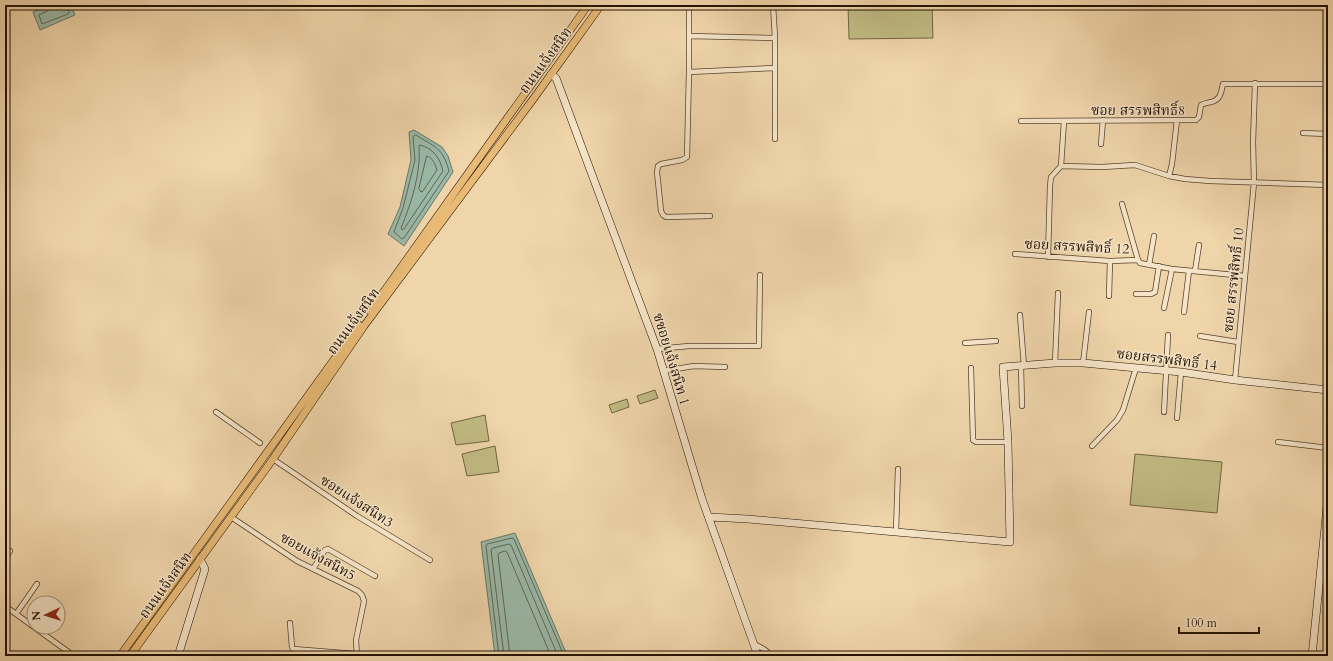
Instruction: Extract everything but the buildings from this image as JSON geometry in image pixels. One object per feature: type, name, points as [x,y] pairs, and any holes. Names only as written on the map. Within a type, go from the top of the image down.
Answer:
[{"type":"main road","name":"ถนนแจ้งสนิท","points":[[120,656],[380,297],[588,5]]},
{"type":"main road","name":"ถนนแจ้งสนิท","points":[[130,656],[273,459],[364,326],[601,5]]},
{"type":"street","points":[[689,5],[687,157],[682,160],[661,164],[658,166],[657,172],[661,211],[663,216],[710,216]]},
{"type":"street","points":[[773,5],[775,38],[775,140]]},
{"type":"street","points":[[689,36],[775,38]]},
{"type":"street","points":[[689,72],[775,68]]},
{"type":"street","name":"ซซอยแจ้งสนิท 1","points":[[551,74],[556,78],[657,348],[702,499],[758,656]]},
{"type":"street","name":"ซอย สรรพสิทธิ์ 10","points":[[1235,380],[1254,183],[1253,142],[1255,83]]},
{"type":"street","name":"ซอย สรรพสิทธิ์8","points":[[1021,121],[1064,122],[1103,120],[1196,120],[1199,117],[1201,106],[1219,98],[1223,84],[1328,84]]},
{"type":"street","points":[[1101,144],[1103,120]]},
{"type":"street","points":[[1169,176],[1172,164],[1177,120]]},
{"type":"street","points":[[1048,257],[1051,176],[1061,166],[1064,122]]},
{"type":"street","points":[[1303,133],[1328,134]]},
{"type":"street","points":[[1061,166],[1102,167],[1136,165],[1169,176],[1210,181],[1328,186]]},
{"type":"street","name":"ซอย สรรพสิทธิ์ 12","points":[[1122,204],[1140,263],[1195,272],[1245,276]]},
{"type":"street","points":[[1149,265],[1154,236]]},
{"type":"street","points":[[1195,272],[1199,244]]},
{"type":"street","name":"ซอย สรรพสิทธิ์ 12","points":[[1015,254],[1048,257],[1138,260]]},
{"type":"street","points":[[1109,296],[1110,260]]},
{"type":"street","points":[[1136,294],[1151,294],[1155,292],[1159,266]]},
{"type":"street","points":[[1164,308],[1172,269]]},
{"type":"street","points":[[1184,312],[1189,271]]},
{"type":"street","points":[[657,348],[689,346],[759,346],[760,275]]},
{"type":"street","points":[[1055,363],[1058,293]]},
{"type":"street","points":[[1083,363],[1089,312]]},
{"type":"street","points":[[1020,315],[1022,406]]},
{"type":"street","points":[[1164,412],[1168,335]]},
{"type":"street","points":[[1200,336],[1238,342]]},
{"type":"street","points":[[965,343],[996,341]]},
{"type":"street","name":"ซอยสรรพสิทธิ์ 14","points":[[1008,442],[1002,367],[1055,363],[1083,363],[1181,372],[1235,380],[1328,390]]},
{"type":"street","points":[[663,370],[694,366],[725,367]]},
{"type":"street","points":[[709,517],[748,519],[1010,542],[1008,442],[976,442],[973,440],[971,368]]},
{"type":"street","points":[[1092,446],[1117,420],[1123,410],[1136,368]]},
{"type":"street","points":[[1177,418],[1181,372]]},
{"type":"street","points":[[216,412],[260,443]]},
{"type":"street","points":[[1278,442],[1328,448]]},
{"type":"street","name":"ซอยแจ้งสนิท3","points":[[273,459],[357,516],[430,560]]},
{"type":"street","points":[[896,532],[898,469]]},
{"type":"street","points":[[1312,656],[1325,562],[1328,497]]},
{"type":"street","name":"ซอยแจ้งสนิท5","points":[[231,517],[297,561],[358,590],[364,601],[356,640],[356,655]]},
{"type":"street","points":[[313,569],[325,550],[328,549],[375,576]]},
{"type":"street","points":[[5,558],[10,551]]},
{"type":"street","points":[[178,656],[205,569],[200,559]]},
{"type":"street","points":[[16,614],[37,584]]},
{"type":"street","points":[[5,606],[26,621]]},
{"type":"street","points":[[290,623],[293,649],[356,655]]},
{"type":"street","points":[[45,635],[74,656]]},
{"type":"street","points":[[754,644],[764,649],[771,656]]},
{"type":"street","points":[[305,656],[306,650]]},
{"type":"shaded area","points":[[848,5],[932,5],[933,38],[849,39]]},
{"type":"shaded area","points":[[655,390],[658,398],[640,404],[637,396]]},
{"type":"shaded area","points":[[627,399],[629,407],[612,413],[609,405]]},
{"type":"shaded area","points":[[485,415],[489,441],[456,445],[451,423]]},
{"type":"shaded area","points":[[495,446],[499,472],[467,476],[462,454]]},
{"type":"shaded area","points":[[1135,454],[1222,462],[1217,513],[1130,505]]},
{"type":"water","points":[[51,5],[71,5],[75,15],[40,30],[33,12]]},
{"type":"water","points":[[414,130],[442,147],[448,156],[453,172],[404,246],[388,234],[400,207],[411,160],[409,132]]},
{"type":"water","points":[[515,533],[568,656],[495,656],[481,542]]}]
